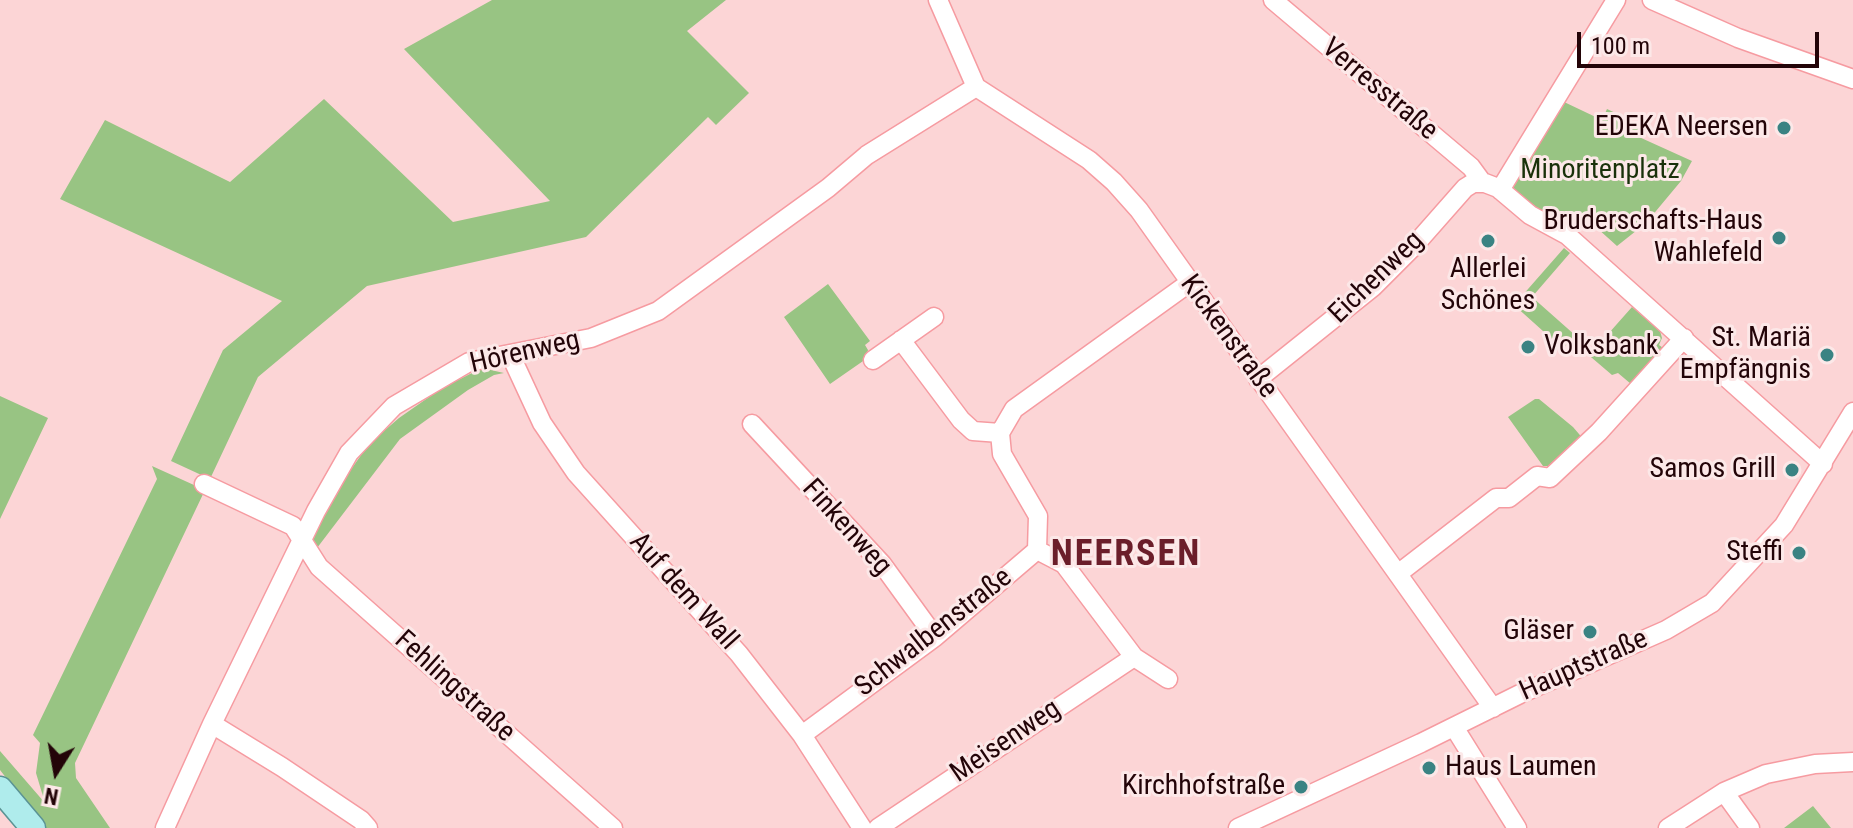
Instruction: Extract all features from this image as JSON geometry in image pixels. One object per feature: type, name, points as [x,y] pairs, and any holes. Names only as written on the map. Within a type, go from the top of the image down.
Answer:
[{"type":"main road","points":[[0,789],[33,828]]},
{"type":"street","points":[[938,0],[976,87]]},
{"type":"street","name":"Verresstraße","points":[[1273,0],[1492,186]]},
{"type":"street","name":"Eichenweg","points":[[1258,379],[1361,298],[1465,188],[1492,186],[1616,0]]},
{"type":"street","points":[[1652,0],[1738,38],[1853,79]]},
{"type":"street","name":"Kickenstraße","points":[[976,87],[1080,154],[1114,182],[1139,210],[1493,708]]},
{"type":"street","name":"Hörenweg","points":[[165,828],[302,540],[349,453],[394,406],[469,362],[591,338],[658,311],[828,188],[867,155],[976,87]]},
{"type":"street","points":[[1492,186],[1530,215],[1567,235],[1823,464]]},
{"type":"street","points":[[901,340],[961,420],[973,431],[1000,433],[1014,409],[1189,283]]},
{"type":"street","points":[[873,360],[934,317]]},
{"type":"street","points":[[1399,573],[1496,498],[1509,498],[1537,476],[1550,478],[1599,432],[1684,338]]},
{"type":"street","name":"Auf dem Wall","points":[[510,354],[542,423],[576,473],[739,654],[802,735],[862,828]]},
{"type":"street","name":"Hauptstraße","points":[[1238,828],[1666,630],[1712,603],[1784,525],[1853,412]]},
{"type":"street","name":"Finkenweg","points":[[752,424],[882,564],[935,637]]},
{"type":"street","name":"Schwalbenstraße","points":[[802,735],[935,637],[1037,550],[1038,516],[1002,454],[1000,433]]},
{"type":"street","name":"Fehlingstraße","points":[[204,484],[293,526],[319,567],[613,828]]},
{"type":"street","points":[[1037,550],[1064,564],[1134,657],[1168,679]]},
{"type":"street","name":"Meisenweg","points":[[878,828],[1134,657]]},
{"type":"street","points":[[212,724],[282,767],[361,820],[368,828]]},
{"type":"street","points":[[1454,727],[1517,828]]},
{"type":"street","points":[[1668,828],[1724,792],[1766,774],[1815,764],[1853,762]]},
{"type":"street","points":[[1724,792],[1750,828]]},
{"type":"green space","points":[[492,0],[726,0],[687,31],[749,93],[716,125],[708,117],[586,237],[367,286],[258,377],[210,479],[171,461],[223,350],[282,301],[60,199],[105,120],[230,182],[324,99],[453,222],[550,201],[404,49]]},
{"type":"green space","name":"Minoritenplatz","points":[[1562,101],[1602,120],[1607,109],[1643,126],[1639,137],[1692,161],[1681,181],[1646,223],[1617,246],[1587,219],[1570,216],[1565,220],[1544,213],[1514,190],[1513,182]]},
{"type":"green space","points":[[1564,248],[1570,253],[1532,297],[1593,351],[1632,307],[1660,331],[1662,338],[1659,345],[1663,348],[1631,384],[1618,373],[1612,375],[1571,340],[1563,349],[1514,305]]},
{"type":"green space","points":[[828,284],[870,341],[865,345],[868,350],[866,359],[830,384],[784,317]]},
{"type":"green space","points":[[482,368],[504,373],[494,375],[468,390],[400,439],[317,548],[313,541],[316,532],[342,482],[369,444],[442,388]]},
{"type":"green space","points":[[0,396],[48,418],[0,519]]},
{"type":"green space","points":[[1535,399],[1573,427],[1585,441],[1558,466],[1543,466],[1508,417]]},
{"type":"green space","points":[[152,466],[205,490],[75,763],[76,778],[110,828],[45,828],[0,770],[0,751],[45,803],[36,773],[40,743],[33,735],[157,479]]},
{"type":"green space","points":[[1813,806],[1831,828],[1784,828]]},
{"type":"place","name":"EDEKA Neersen","points":[[1784,128]]},
{"type":"place","name":"Bruderschafts-Haus Wahlefeld","points":[[1779,238]]},
{"type":"place","name":"Allerlei Schönes","points":[[1488,241]]},
{"type":"place","name":"Volksbank","points":[[1528,347]]},
{"type":"place","name":"St. Mariä Empfängnis","points":[[1827,355]]},
{"type":"place","name":"Samos Grill","points":[[1792,470]]},
{"type":"place","name":"Steffi","points":[[1799,553]]},
{"type":"place","name":"Gläser","points":[[1590,632]]},
{"type":"place","name":"Haus Laumen","points":[[1429,768]]},
{"type":"place","name":"Kirchhofstraße","points":[[1301,787]]},
{"type":"district","name":"NEERSEN","points":[[1126,556]]}]
